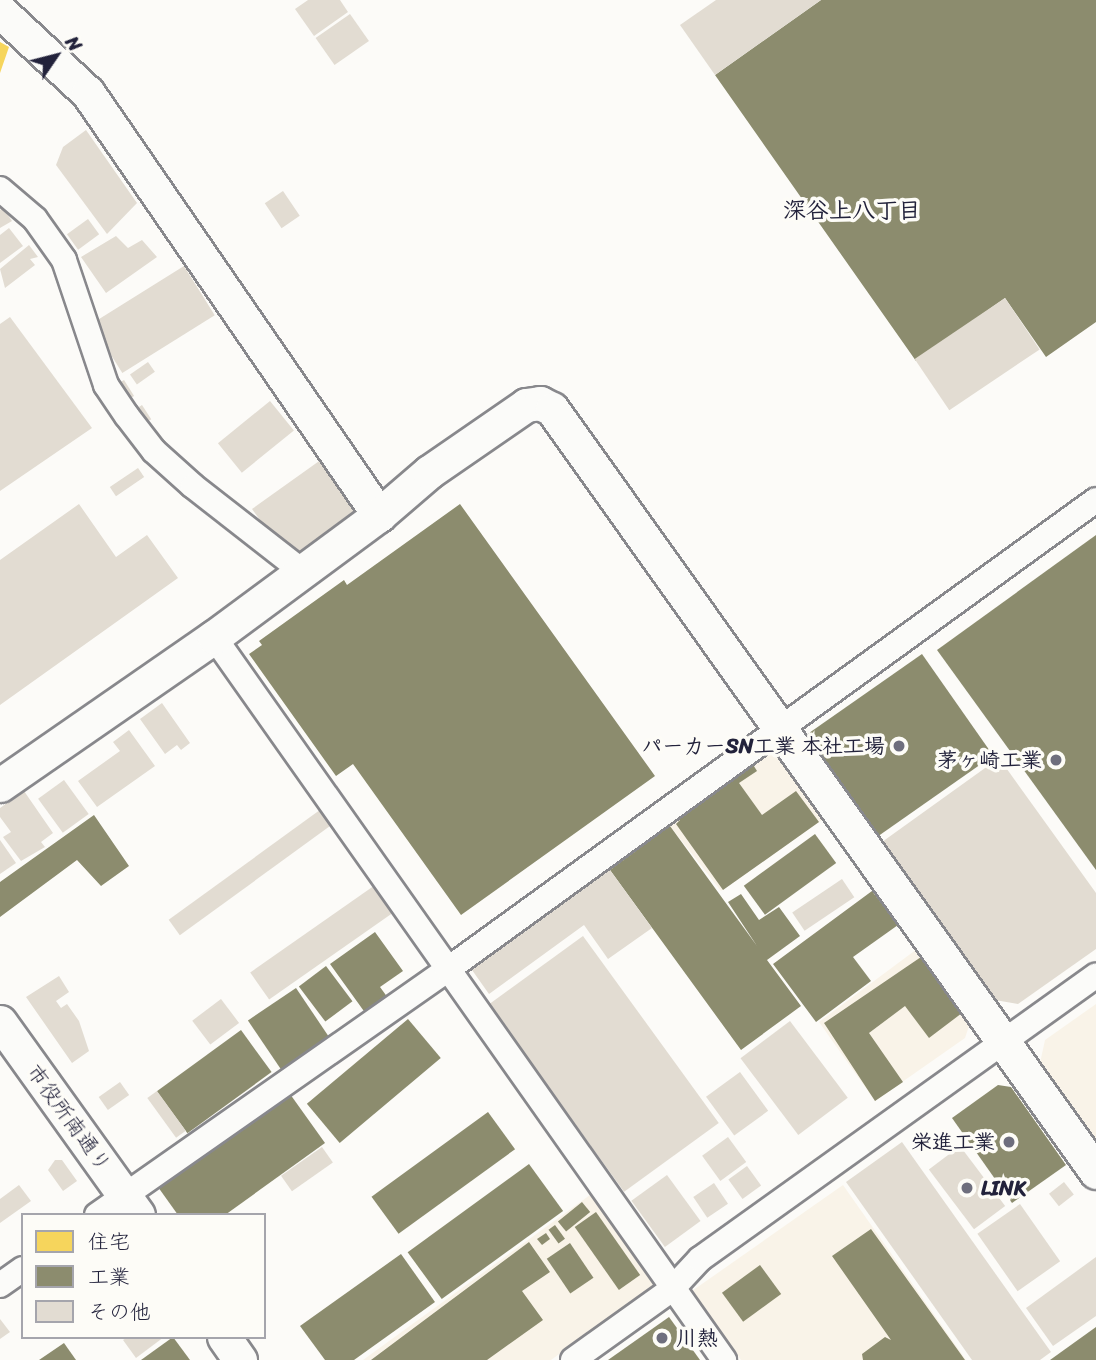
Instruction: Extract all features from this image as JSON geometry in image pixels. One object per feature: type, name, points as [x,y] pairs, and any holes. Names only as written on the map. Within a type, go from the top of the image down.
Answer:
[{"type":"street","points":[[0,11],[88,93],[379,515]]},
{"type":"street","points":[[0,189],[34,219],[64,260],[106,385],[140,433],[193,486],[303,572]]},
{"type":"street","points":[[0,785],[214,637],[379,515],[429,472],[526,405],[540,403],[552,410],[1096,1172]]},
{"type":"street","points":[[104,1213],[131,1205],[447,970],[1096,500]]},
{"type":"street","points":[[214,637],[724,1360]]},
{"type":"street","points":[[573,1360],[672,1289],[700,1259],[1096,976]]},
{"type":"street","name":"市役所南通り","points":[[0,1021],[131,1205]]},
{"type":"street","points":[[0,1285],[21,1270]]},
{"type":"street","points":[[225,1339],[240,1360]]},
{"type":"shaded area","points":[[764,748],[777,751],[825,818],[721,891],[670,826],[667,816]]},
{"type":"shaded area","points":[[917,949],[971,1020],[965,1038],[875,1101],[819,1022]]},
{"type":"shaded area","points":[[1096,1004],[1096,1141],[1040,1063],[1045,1040]]},
{"type":"shaded area","points":[[843,1185],[966,1360],[741,1360],[692,1291]]},
{"type":"shaded area","name":"川熱","points":[[590,1195],[655,1284],[551,1360],[363,1360]]},
{"type":"building: 住宅","points":[[0,42],[9,47],[0,73]]},
{"type":"building: 工業","points":[[821,0],[1096,0],[1096,322],[1046,357],[1005,298],[916,361],[715,75]]},
{"type":"building: 工業","points":[[460,504],[655,776],[461,915],[353,764],[336,776],[249,654],[262,645],[259,641],[344,580],[347,585]]},
{"type":"building: 工業","name":"茅ヶ崎工業","points":[[1096,535],[1096,870],[937,650]]},
{"type":"building: 工業","name":"パーカーSN工業 本社工場","points":[[922,654],[993,756],[875,838],[804,737]]},
{"type":"building: 工業","points":[[752,763],[757,771],[739,783],[762,815],[796,791],[819,822],[723,890],[676,824],[680,820],[677,817]]},
{"type":"building: 工業","points":[[94,815],[129,866],[101,886],[77,860],[0,917],[0,882]]},
{"type":"building: 工業","points":[[670,826],[757,946],[728,902],[741,894],[759,920],[779,907],[800,936],[767,960],[801,1006],[741,1050],[610,870]]},
{"type":"building: 工業","points":[[815,834],[836,863],[765,915],[744,886]]},
{"type":"building: 工業","points":[[872,891],[898,925],[853,957],[871,981],[816,1022],[773,964]]},
{"type":"building: 工業","points":[[375,932],[403,971],[380,987],[388,998],[366,1014],[330,964]]},
{"type":"building: 工業","points":[[921,957],[962,1013],[929,1038],[905,1006],[869,1033],[903,1082],[875,1101],[824,1023]]},
{"type":"building: 工業","points":[[326,966],[352,1001],[325,1022],[299,986]]},
{"type":"building: 工業","points":[[296,988],[331,1039],[283,1072],[248,1020]]},
{"type":"building: 工業","points":[[408,1019],[441,1058],[340,1143],[307,1104]]},
{"type":"building: 工業","points":[[241,1030],[272,1072],[187,1133],[157,1091]]},
{"type":"building: 工業","name":"栄進工業","points":[[998,1085],[1011,1087],[1066,1165],[1012,1203],[952,1118]]},
{"type":"building: 工業","points":[[290,1094],[325,1143],[228,1213],[177,1213],[158,1187]]},
{"type":"building: 工業","points":[[488,1112],[515,1149],[399,1234],[372,1197]]},
{"type":"building: 工業","points":[[529,1164],[563,1211],[442,1299],[408,1252]]},
{"type":"building: 工業","points":[[582,1202],[590,1212],[566,1232],[558,1222]]},
{"type":"building: 工業","points":[[596,1212],[640,1275],[619,1290],[575,1227]]},
{"type":"building: 工業","points":[[555,1225],[565,1239],[559,1243],[549,1230]]},
{"type":"building: 工業","points":[[871,1229],[965,1360],[863,1360],[862,1354],[885,1337],[891,1340],[832,1256]]},
{"type":"building: 工業","points":[[546,1233],[550,1239],[542,1245],[537,1239]]},
{"type":"building: 工業","points":[[529,1242],[550,1272],[522,1291],[543,1320],[487,1360],[371,1360]]},
{"type":"building: 工業","points":[[570,1243],[593,1278],[570,1293],[547,1259]]},
{"type":"building: 工業","points":[[401,1254],[435,1302],[354,1360],[325,1360],[300,1326]]},
{"type":"building: 工業","points":[[760,1265],[781,1294],[743,1322],[722,1293]]},
{"type":"building: 工業","name":"川熱","points":[[669,1317],[700,1360],[608,1360]]},
{"type":"building: 工業","points":[[1096,1327],[1096,1360],[1050,1360]]},
{"type":"building: 工業","points":[[170,1339],[174,1339],[190,1360],[141,1360]]},
{"type":"building: 工業","points":[[64,1343],[76,1360],[39,1360]]},
{"type":"building: その他","points":[[308,0],[340,0],[348,12],[314,36],[295,9]]},
{"type":"building: その他","points":[[716,0],[821,0],[715,75],[680,25]]},
{"type":"building: その他","points":[[350,14],[369,41],[335,65],[316,38]]},
{"type":"building: その他","points":[[86,130],[137,203],[107,234],[56,165],[63,147]]},
{"type":"building: その他","points":[[283,191],[300,216],[282,228],[265,203]]},
{"type":"building: その他","points":[[3,208],[12,221],[0,228],[0,210]]},
{"type":"building: その他","points":[[88,219],[99,234],[78,250],[67,234]]},
{"type":"building: その他","points":[[9,228],[23,246],[0,263],[0,235]]},
{"type":"building: その他","points":[[116,236],[128,248],[142,240],[157,257],[106,293],[81,257]]},
{"type":"building: その他","points":[[29,245],[38,257],[30,259],[35,265],[5,288],[0,269]]},
{"type":"building: その他","points":[[184,266],[215,315],[122,373],[92,324]]},
{"type":"building: その他","points":[[1005,298],[1040,349],[949,410],[915,359]]},
{"type":"building: その他","points":[[10,317],[92,428],[0,491],[0,324]]},
{"type":"building: その他","points":[[148,362],[155,372],[137,384],[130,375]]},
{"type":"building: その他","points":[[124,380],[134,396],[127,400],[117,384]]},
{"type":"building: その他","points":[[270,401],[294,431],[242,473],[218,443]]},
{"type":"building: その他","points":[[142,405],[151,419],[143,425],[134,410]]},
{"type":"building: その他","points":[[322,459],[363,516],[301,560],[279,546],[252,509]]},
{"type":"building: その他","points":[[138,468],[144,477],[116,496],[110,487]]},
{"type":"building: その他","points":[[79,504],[116,557],[147,535],[178,578],[0,705],[0,560]]},
{"type":"building: その他","points":[[162,703],[190,743],[181,750],[177,745],[165,754],[140,719]]},
{"type":"building: その他","points":[[129,730],[155,766],[97,807],[78,781],[120,751],[113,742]]},
{"type":"building: その他","points":[[999,758],[1096,893],[1096,949],[1018,1004],[995,1000],[882,842]]},
{"type":"building: その他","points":[[64,780],[89,814],[63,833],[38,799]]},
{"type":"building: その他","points":[[24,791],[53,833],[41,842],[45,847],[21,861],[3,837],[11,832],[0,817],[0,808]]},
{"type":"building: その他","points":[[324,807],[335,822],[180,935],[169,920]]},
{"type":"building: その他","points":[[0,840],[16,863],[0,874]]},
{"type":"building: その他","points":[[610,870],[652,928],[608,959],[584,925],[489,994],[472,970]]},
{"type":"building: その他","points":[[842,879],[854,897],[805,931],[792,913]]},
{"type":"building: その他","points":[[378,883],[397,910],[269,1000],[250,972]]},
{"type":"building: その他","points":[[583,936],[719,1123],[624,1192],[488,1005]]},
{"type":"building: その他","points":[[59,976],[69,992],[56,1001],[61,1008],[67,1004],[79,1021],[89,1051],[72,1063],[26,997]]},
{"type":"building: その他","points":[[221,999],[239,1023],[210,1045],[192,1021]]},
{"type":"building: その他","points":[[790,1021],[848,1098],[798,1135],[740,1058]]},
{"type":"building: その他","points":[[740,1072],[768,1111],[734,1136],[706,1097]]},
{"type":"building: その他","points":[[120,1082],[129,1095],[108,1110],[99,1097]]},
{"type":"building: その他","points":[[157,1091],[186,1131],[176,1138],[147,1098]]},
{"type":"building: その他","points":[[728,1137],[746,1162],[720,1181],[702,1156]]},
{"type":"building: その他","points":[[902,1142],[1051,1352],[1040,1360],[972,1360],[846,1182]]},
{"type":"building: その他","name":"LINK","points":[[960,1146],[1005,1206],[974,1229],[929,1169]]},
{"type":"building: その他","points":[[322,1147],[333,1163],[292,1191],[281,1176]]},
{"type":"building: その他","points":[[55,1160],[62,1160],[77,1181],[63,1191],[48,1170]]},
{"type":"building: その他","points":[[747,1166],[761,1185],[742,1199],[728,1180]]},
{"type":"building: その他","points":[[667,1175],[701,1221],[665,1247],[631,1201]]},
{"type":"building: その他","points":[[1064,1182],[1074,1195],[1059,1206],[1049,1194]]},
{"type":"building: その他","points":[[714,1183],[728,1204],[707,1218],[693,1197]]},
{"type":"building: その他","points":[[19,1185],[31,1201],[0,1223],[0,1199]]},
{"type":"building: その他","points":[[1020,1204],[1060,1261],[1018,1291],[977,1234]]},
{"type":"building: その他","points":[[1096,1257],[1096,1316],[1053,1346],[1026,1308]]},
{"type":"building: その他","points":[[0,1319],[10,1332],[0,1339]]},
{"type":"building: その他","points":[[125,1339],[161,1339],[136,1358]]},
{"type":"place","name":"パーカーSN工業 本社工場","points":[[899,746]]},
{"type":"place","name":"茅ヶ崎工業","points":[[1056,760]]},
{"type":"place","name":"栄進工業","points":[[1009,1142]]},
{"type":"place","name":"LINK","points":[[967,1188]]},
{"type":"place","name":"川熱","points":[[662,1338]]},
{"type":"district","name":"深谷上八丁目","points":[[852,211]]}]
